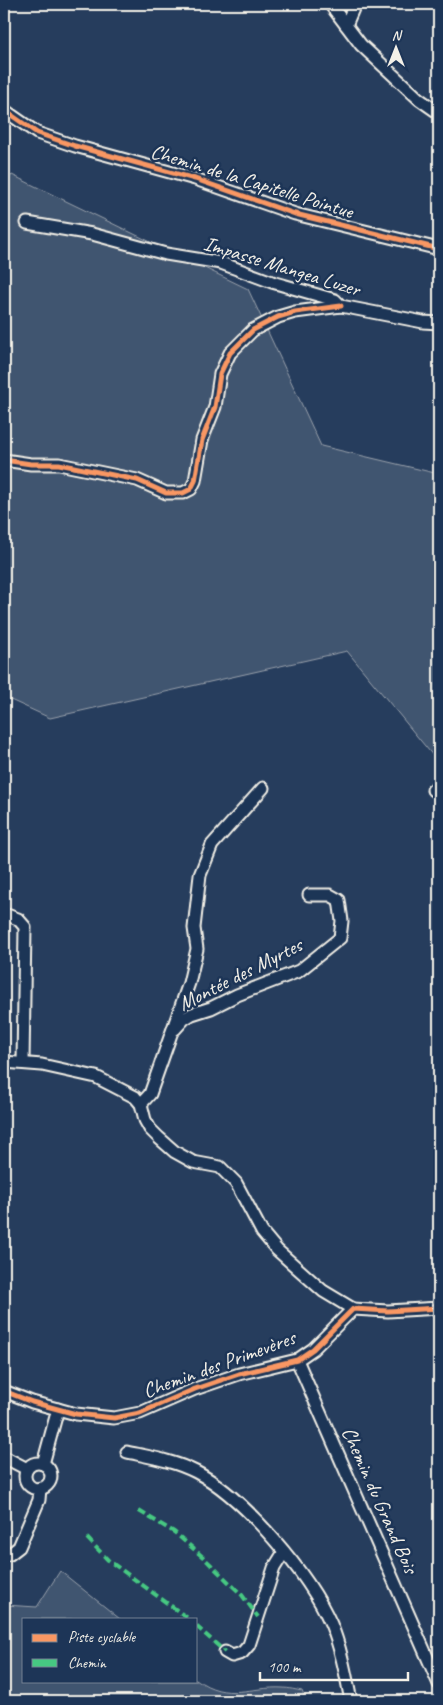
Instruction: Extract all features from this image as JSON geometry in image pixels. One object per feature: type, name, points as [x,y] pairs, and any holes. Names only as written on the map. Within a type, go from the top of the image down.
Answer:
[{"type":"street","points":[[330,4],[361,45],[418,99],[439,113]]},
{"type":"street","points":[[346,25],[355,4]]},
{"type":"street","name":"Chemin de la Capitelle Pointue","points":[[4,110],[37,133],[67,144],[195,179],[295,214],[439,249]]},
{"type":"street","name":"Impasse Mangea Luzer","points":[[27,223],[92,234],[166,254],[221,263],[272,282],[335,300],[341,306],[423,322],[439,323]]},
{"type":"street","points":[[4,460],[31,464],[59,464],[137,480],[166,493],[183,493],[191,489],[195,481],[202,440],[215,407],[220,374],[230,353],[253,330],[278,317],[295,312],[341,306]]},
{"type":"street","points":[[141,1104],[150,1094],[189,983],[197,948],[194,928],[200,875],[212,846],[262,788]]},
{"type":"street","name":"Montée des Myrtes","points":[[174,1030],[184,1019],[192,1014],[211,1008],[237,995],[299,971],[340,938],[342,921],[339,900],[330,895],[309,895]]},
{"type":"street","points":[[4,914],[18,919],[25,927],[23,1063]]},
{"type":"street","points":[[4,1062],[42,1065],[96,1077],[135,1097],[141,1104],[145,1120],[150,1129],[159,1138],[175,1152],[193,1162],[220,1167],[236,1183],[262,1232],[277,1250],[323,1291],[353,1309],[388,1311],[439,1308]]},
{"type":"street","name":"Chemin des Primevères","points":[[4,1391],[32,1402],[76,1414],[114,1418],[140,1413],[195,1389],[238,1374],[297,1360],[313,1349],[353,1309]]},
{"type":"street","name":"Chemin du Grand Bois","points":[[297,1360],[439,1684]]},
{"type":"street","points":[[43,1464],[58,1409]]},
{"type":"street","points":[[127,1452],[164,1460],[195,1472],[225,1490],[254,1518],[284,1552],[308,1584],[330,1623],[345,1672],[351,1701]]},
{"type":"street","points":[[4,1458],[27,1469]]},
{"type":"street","points":[[32,1464],[43,1464],[49,1469],[50,1477],[47,1484],[40,1488],[32,1487],[26,1481],[27,1469],[32,1464]]},
{"type":"street","points":[[4,1555],[10,1554],[19,1547],[39,1500],[40,1488]]},
{"type":"street","points":[[225,1652],[232,1656],[242,1653],[250,1645],[274,1568],[284,1552]]},
{"type":"shaded area","points":[[12,175],[248,289],[321,446],[439,474],[439,763],[347,651],[50,718],[4,697],[4,184]]},
{"type":"shaded area","points":[[60,1571],[119,1618],[22,1618],[22,1682],[198,1682],[198,1680],[218,1690],[239,1691],[285,1688],[302,1691],[306,1701],[4,1701],[4,1605],[37,1607]]},
{"type":"marked path","points":[[139,1511],[174,1532],[203,1557],[242,1595],[258,1617]]},
{"type":"marked path","points":[[87,1538],[108,1560],[188,1618]]},
{"type":"marked path","points":[[198,1628],[225,1652]]},
{"type":"cycle path","points":[[4,110],[37,133],[75,146],[195,179],[295,214],[439,249]]},
{"type":"cycle path","points":[[4,460],[31,464],[59,464],[137,480],[166,493],[183,493],[191,489],[195,481],[202,440],[215,407],[220,374],[230,353],[253,330],[278,317],[295,312],[341,306]]},
{"type":"cycle path","points":[[4,1391],[32,1402],[76,1414],[114,1418],[140,1413],[195,1389],[239,1374],[297,1360],[313,1349],[353,1309],[388,1311],[439,1308]]}]
